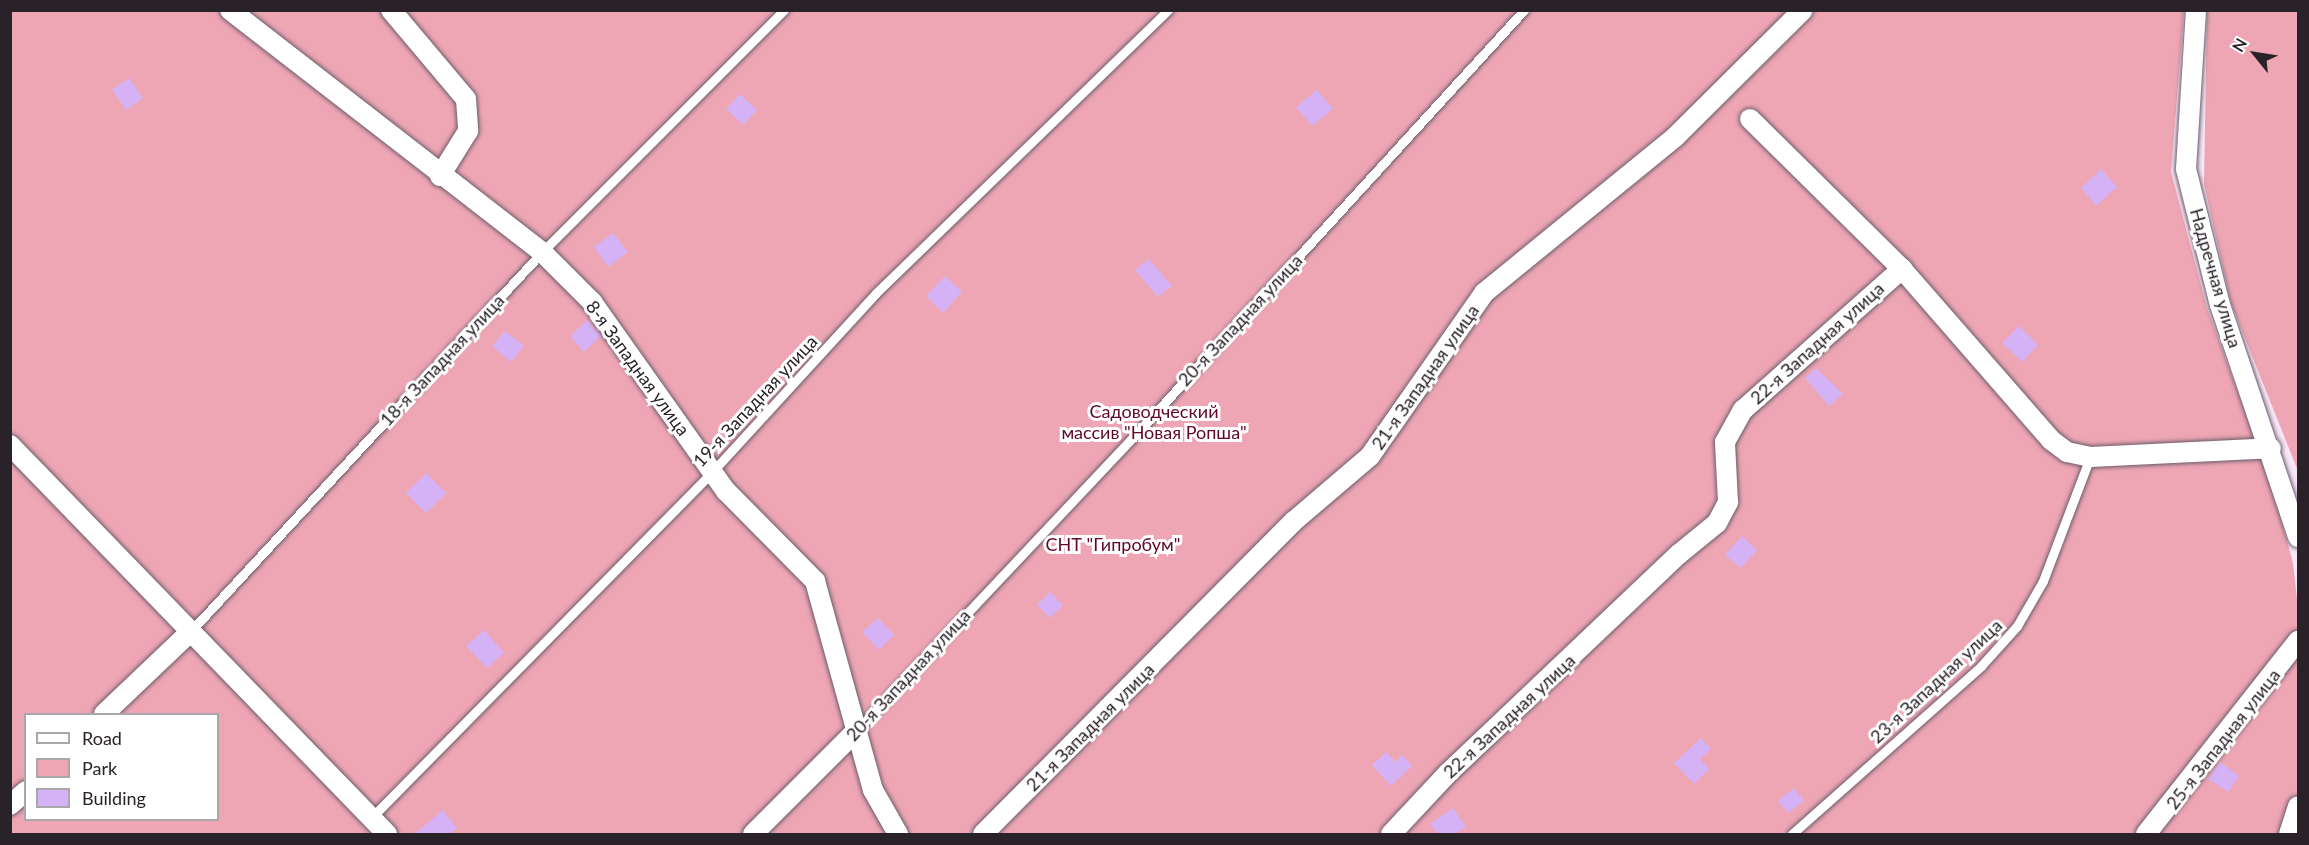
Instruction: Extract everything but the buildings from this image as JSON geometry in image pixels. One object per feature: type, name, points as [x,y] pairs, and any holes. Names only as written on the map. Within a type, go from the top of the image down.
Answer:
[{"type":"street","name":"8-я Западная улица","points":[[230,10],[440,176],[542,252],[592,302],[726,490],[815,580],[873,790],[898,834]]},
{"type":"street","points":[[392,10],[466,99],[468,131],[440,176]]},
{"type":"street","name":"21-я Западная улица","points":[[983,834],[1294,522],[1370,456],[1484,293],[1675,137],[1803,10]]},
{"type":"street","name":"Надречная улица","points":[[2196,10],[2186,169],[2220,304],[2271,448],[2298,537]]},
{"type":"street","points":[[1750,119],[1902,269]]},
{"type":"street","name":"22-я Западная улица","points":[[1391,834],[1448,773],[1679,554],[1718,523],[1728,502],[1725,442],[1743,410],[1902,269],[2051,440],[2067,452],[2090,457],[2271,448]]},
{"type":"street","points":[[14,455],[387,834]]},
{"type":"street","name":"18-я Западная улица","points":[[105,713],[190,632]]},
{"type":"street","name":"25-я Западная улица","points":[[2146,834],[2298,641]]},
{"type":"street","name":"20-я Западная улица","points":[[753,834],[857,730]]},
{"type":"street","points":[[10,805],[24,793]]},
{"type":"lane","name":"18-я Западная улица","points":[[190,632],[542,252],[784,10]]},
{"type":"lane","name":"19-я Западная улица","points":[[371,818],[713,471],[876,293],[1168,10]]},
{"type":"lane","name":"20-я Западная улица","points":[[857,730],[1155,413],[1524,10]]},
{"type":"lane","name":"23-я Западная улица","points":[[1792,834],[1981,666],[2018,626],[2043,581],[2090,457]]},
{"type":"green space","name":"Садоводческий массив \"Новая Ропша\"","points":[[10,11],[2184,11],[2171,172],[2207,308],[2271,482],[2293,563],[2298,608],[2298,834],[11,834]]},
{"type":"green space","points":[[2207,11],[2298,11],[2298,471],[2231,303],[2204,184]]},
{"type":"park label","name":"СНТ \"Гипробум\"","points":[[1113,544]]}]
